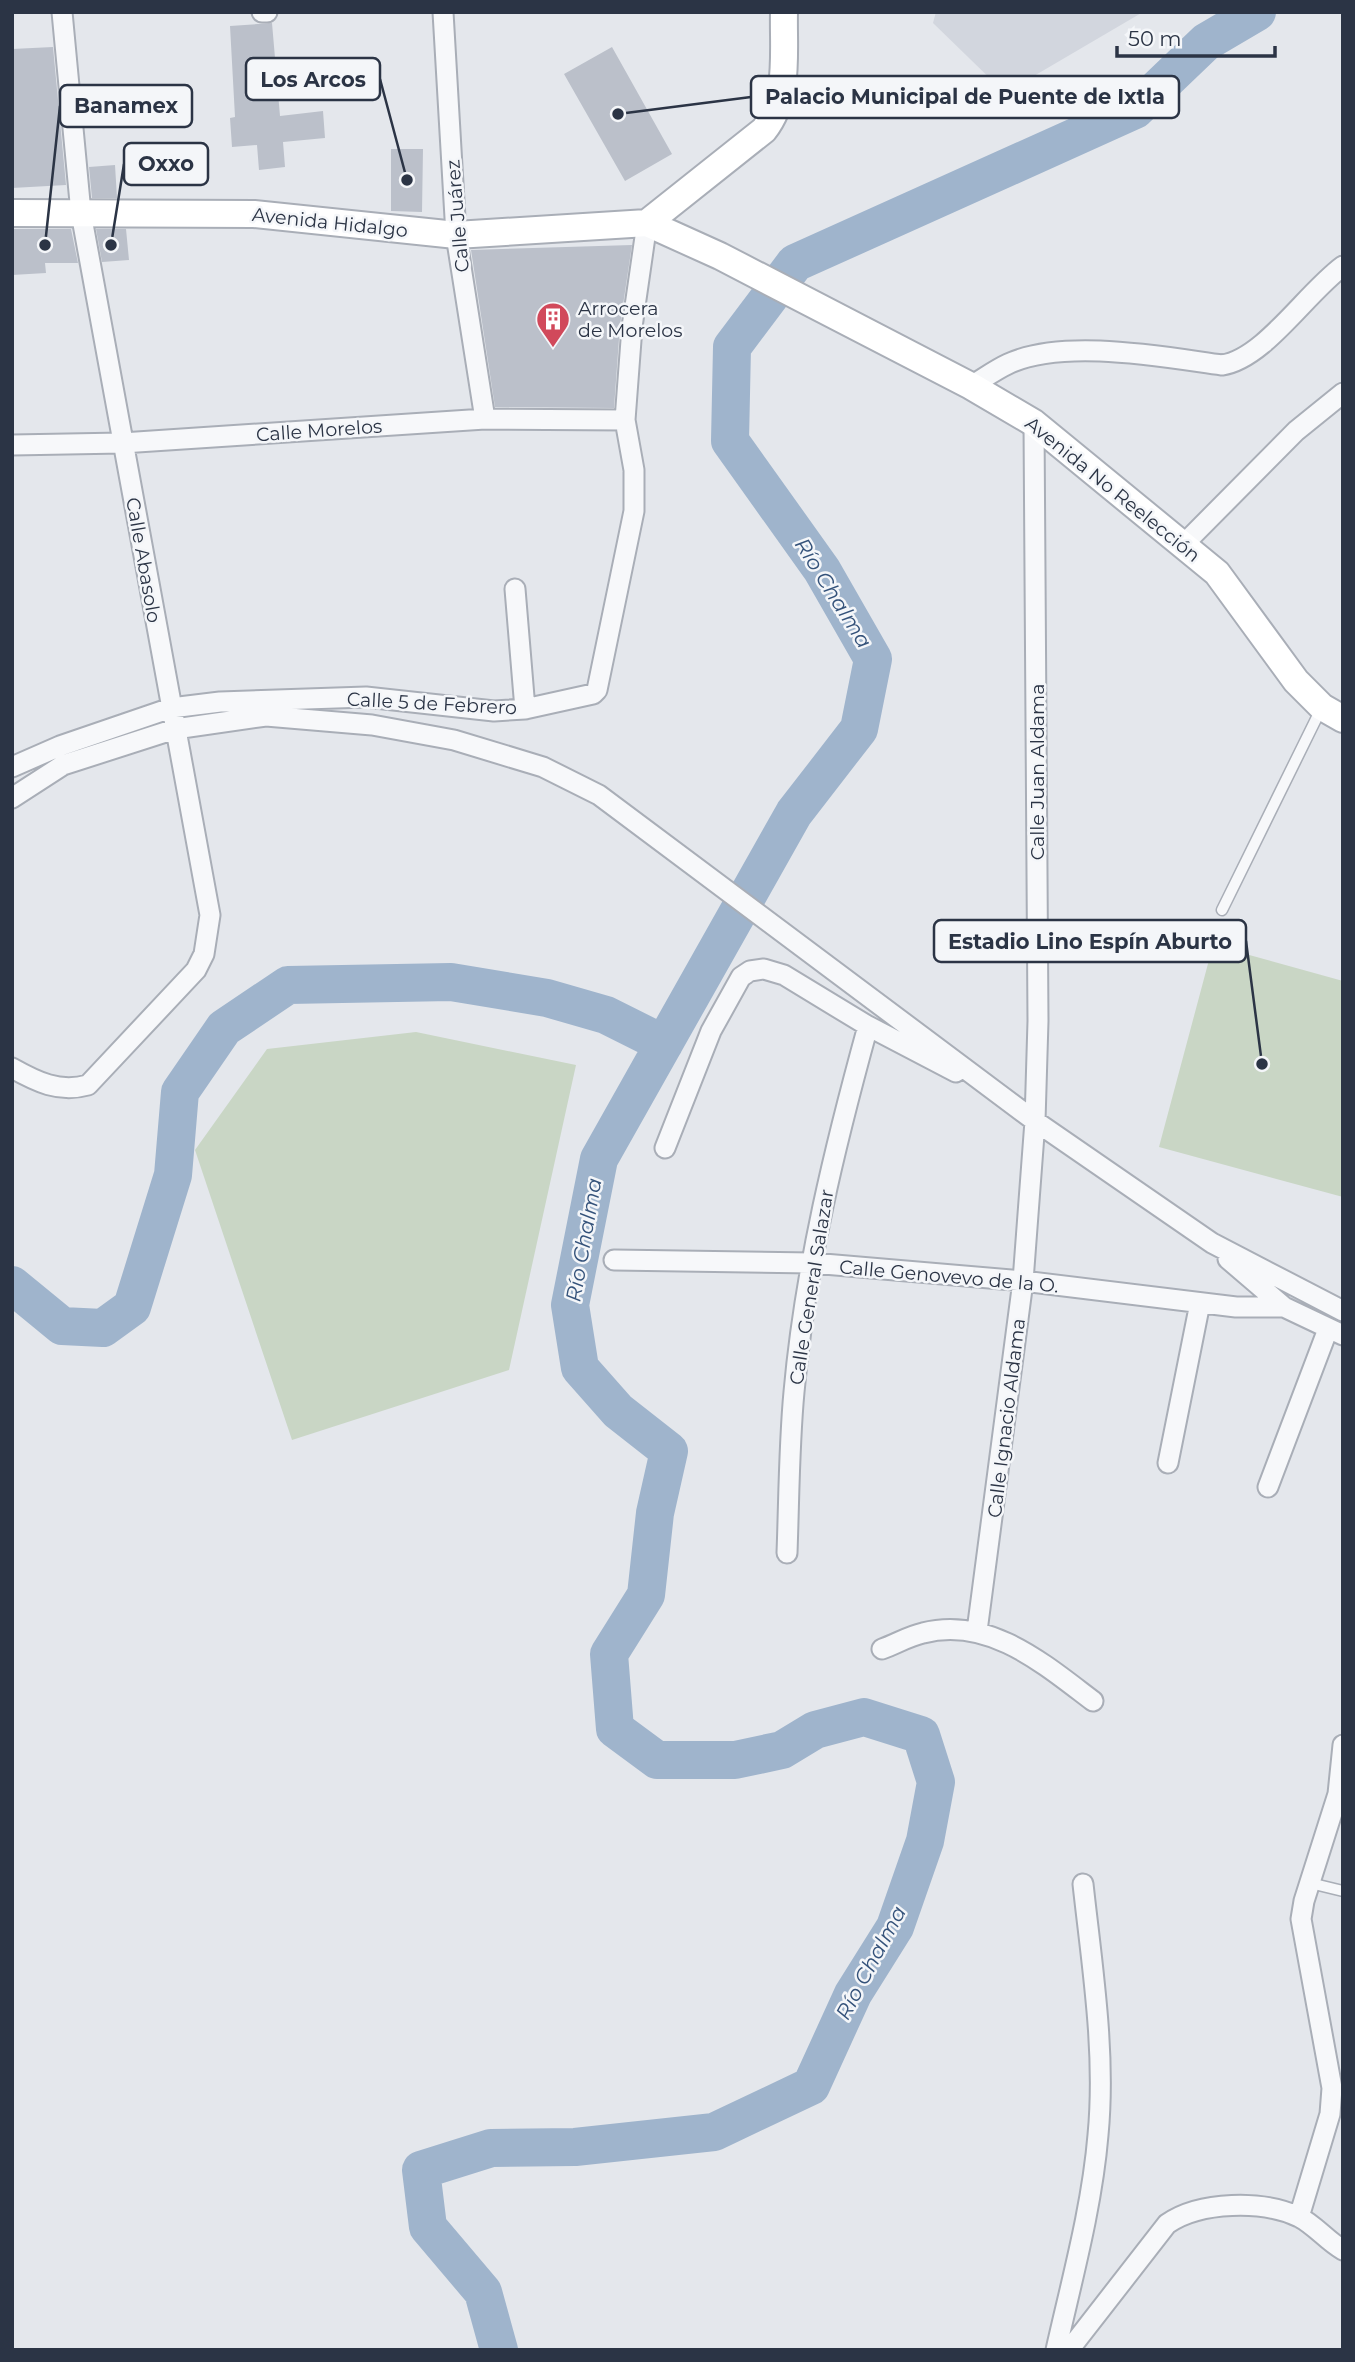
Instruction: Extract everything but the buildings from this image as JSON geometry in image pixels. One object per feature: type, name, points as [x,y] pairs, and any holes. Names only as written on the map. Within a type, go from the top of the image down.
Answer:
[{"type":"street","name":"Calle Abasolo","points":[[12,1068],[36,1081],[72,1089],[88,1085],[195,970],[208,939],[210,915],[81,213],[62,12]]},
{"type":"street","name":"Calle Juárez","points":[[443,12],[456,235],[485,419]]},
{"type":"street","points":[[648,223],[764,130],[774,117],[782,99],[784,12]]},
{"type":"street","name":"Avenida Hidalgo","points":[[12,213],[254,214],[456,235],[648,223]]},
{"type":"street","name":"Avenida No Reelección","points":[[648,223],[720,256],[946,373],[1034,423],[1217,573],[1296,681],[1333,713]]},
{"type":"street","name":"Calle 5 de Febrero","points":[[12,767],[62,756],[171,708],[220,702],[366,697],[494,711],[526,709],[586,698],[597,690],[634,511],[634,470],[625,420],[632,327],[648,223]]},
{"type":"street","points":[[971,386],[1009,363],[1055,353],[1125,352],[1222,365],[1234,363],[1265,342],[1343,266]]},
{"type":"street","points":[[1183,545],[1296,431],[1343,393]]},
{"type":"street","name":"Calle Morelos","points":[[12,444],[122,443],[485,419],[625,420]]},
{"type":"street","name":"Calle Juan Aldama","points":[[1034,423],[1038,1021],[1035,1121]]},
{"type":"street","points":[[514,589],[526,709]]},
{"type":"street","points":[[12,798],[62,756],[175,729],[266,716],[310,717],[454,740],[543,767],[598,795],[1035,1121],[1212,1243],[1343,1311]]},
{"type":"street","points":[[665,1148],[711,1031],[741,977],[750,971],[764,969],[805,987],[868,1026],[998,1092]]},
{"type":"street","name":"Calle General Salazar","points":[[787,1553],[794,1392],[811,1264],[836,1145],[868,1026]]},
{"type":"street","name":"Calle Ignacio Aldama","points":[[977,1631],[1023,1281],[1035,1121]]},
{"type":"street","points":[[1212,1243],[1247,1278],[1284,1307],[1335,1332],[1268,1487]]},
{"type":"street","name":"Calle Genovevo de la O.","points":[[614,1259],[811,1264],[1023,1281],[1200,1303],[1256,1308],[1284,1307]]},
{"type":"street","points":[[1168,1463],[1200,1303]]},
{"type":"street","points":[[882,1649],[922,1633],[953,1629],[977,1631],[1039,1661],[1093,1701]]},
{"type":"street","points":[[1299,2217],[1330,2114],[1332,2088],[1301,1919],[1310,1883],[1340,1794],[1343,1745]]},
{"type":"street","points":[[1056,2350],[1093,2180],[1099,2133],[1099,2071],[1083,1884]]},
{"type":"street","points":[[1069,2350],[1167,2224],[1181,2214],[1223,2206],[1268,2210],[1299,2217],[1343,2250]]},
{"type":"lane","points":[[1222,909],[1333,713]]},
{"type":"lane","points":[[1310,1883],[1343,1891]]},
{"type":"shaded area","points":[[936,12],[1143,12],[1005,93],[933,23]]},
{"type":"green space","points":[[1213,945],[1343,981],[1343,1197],[1159,1147]]},
{"type":"green space","points":[[416,1032],[576,1065],[509,1370],[292,1440],[195,1150],[267,1049]]},
{"type":"waterway","name":"Río Chalma","points":[[499,2350],[483,2292],[428,2227],[421,2170],[491,2148],[575,2147],[714,2132],[811,2086],[853,1994],[895,1927],[925,1841],[936,1782],[921,1735],[864,1717],[815,1730],[782,1750],[735,1760],[657,1760],[615,1729],[609,1654],[646,1595],[655,1513],[669,1451],[618,1411],[580,1368],[570,1305],[599,1159],[794,813],[859,729],[873,659],[822,570],[730,441],[732,347],[795,263],[1135,110],[1206,42],[1257,12]]},
{"type":"waterway","points":[[12,1285],[62,1326],[103,1328],[132,1307],[173,1175],[180,1092],[224,1028],[288,985],[451,982],[547,998],[606,1015],[664,1044]]},
{"type":"place","name":"Palacio Municipal de Puente de Ixtla","points":[[618,114]]},
{"type":"place","name":"Los Arcos","points":[[407,180]]},
{"type":"place","name":"Banamex","points":[[45,245]]},
{"type":"place","name":"Oxxo","points":[[111,245]]},
{"type":"place","name":"Arrocera de Morelos","points":[[553,349]]},
{"type":"place","name":"Estadio Lino Espín Aburto","points":[[1262,1064]]}]
